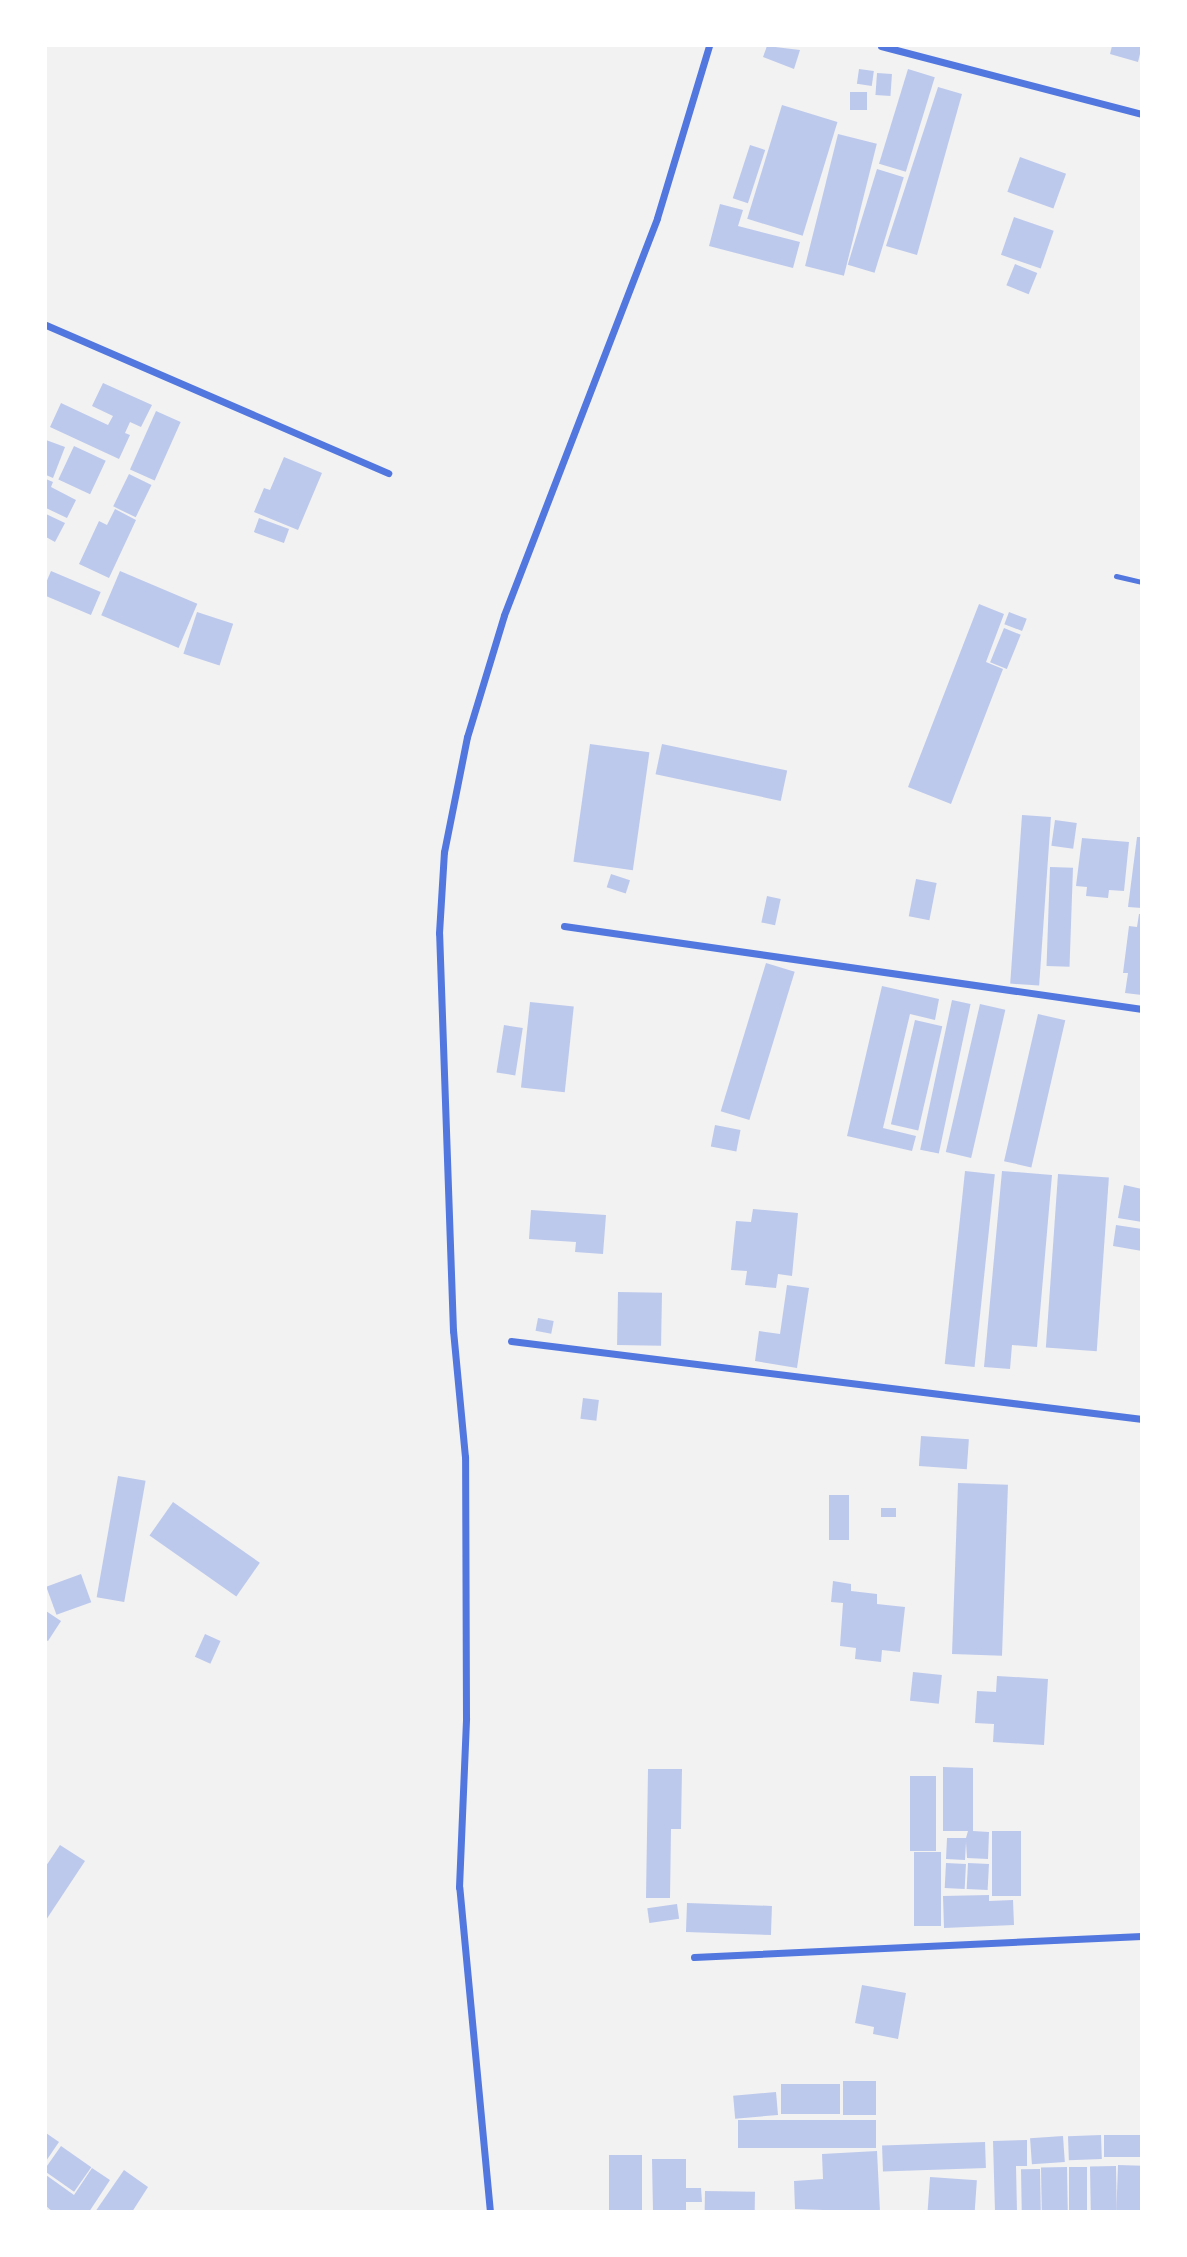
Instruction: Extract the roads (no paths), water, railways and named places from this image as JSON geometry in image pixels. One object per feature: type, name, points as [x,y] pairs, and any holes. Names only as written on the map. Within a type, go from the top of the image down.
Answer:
[{"type":"street","points":[[490,2211],[459,1888],[466,1718],[465,1458],[453,1331],[439,933],[444,852],[467,737],[504,615],[657,218],[709,46]]},
{"type":"street","points":[[881,46],[1142,114]]},
{"type":"street","points":[[46,326],[388,473]]},
{"type":"street","points":[[564,926],[1142,1009]]},
{"type":"street","points":[[511,1341],[1142,1419]]},
{"type":"street","points":[[694,1957],[1142,1936]]},
{"type":"lane","points":[[1116,576],[1142,582]]}]
